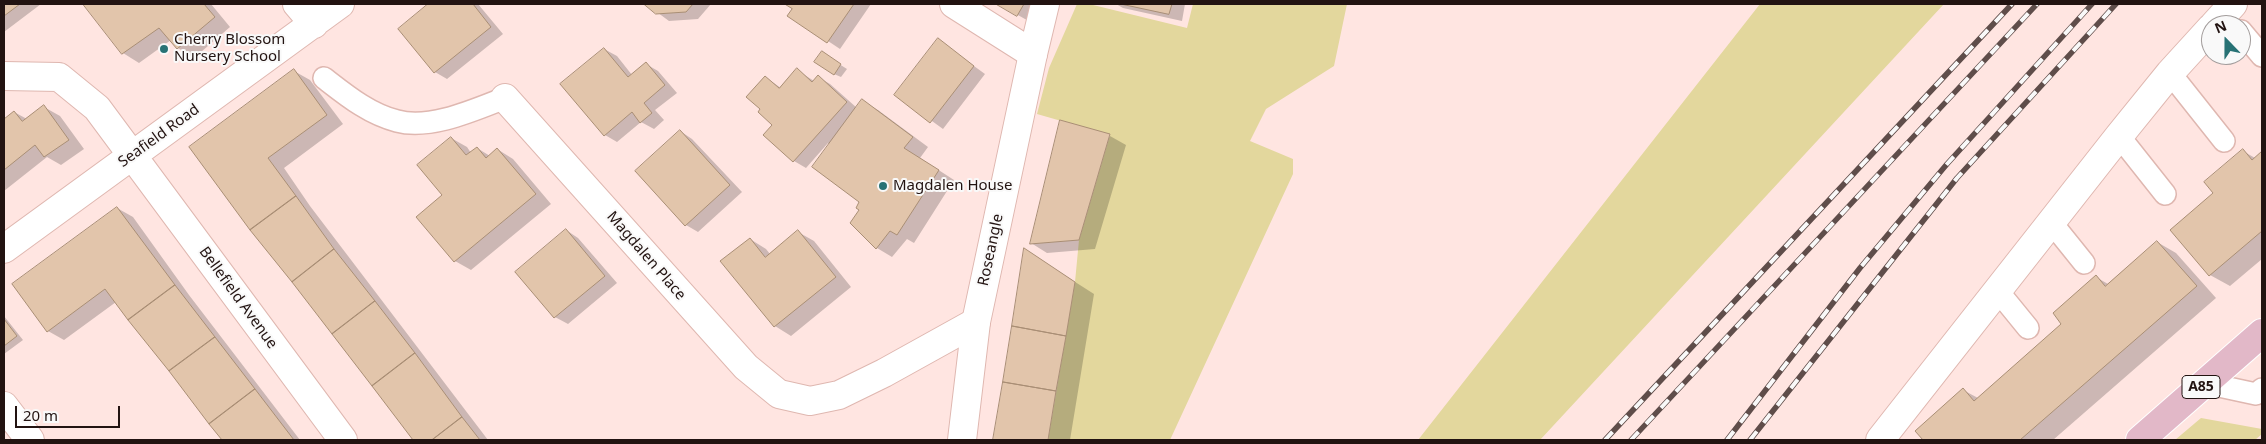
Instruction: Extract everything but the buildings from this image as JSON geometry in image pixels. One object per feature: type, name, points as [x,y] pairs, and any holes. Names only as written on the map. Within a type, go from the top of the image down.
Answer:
[{"type":"main road","name":"A85","points":[[2140,440],[2262,333]]},
{"type":"street","name":"Seafield Road","points":[[4,250],[133,155],[305,14],[340,4]]},
{"type":"street","points":[[954,4],[1033,54]]},
{"type":"street","name":"Roseangle","points":[[962,440],[976,322],[1045,4]]},
{"type":"street","points":[[1880,440],[2118,136],[2170,73],[2201,45]]},
{"type":"street","name":"Bellefield Avenue","points":[[4,76],[60,77],[97,108],[343,440]]},
{"type":"street","name":"Magdalen Place","points":[[505,98],[746,368],[779,394],[810,401],[839,395],[884,373],[976,322]]},
{"type":"street","points":[[4,406],[30,440]]},
{"type":"lane","points":[[2251,45],[2262,56]]},
{"type":"lane","points":[[2170,73],[2224,141]]},
{"type":"lane","name":"Magdalen Place","points":[[324,78],[355,102],[398,122],[433,122],[505,98]]},
{"type":"lane","points":[[2118,136],[2165,194]]},
{"type":"lane","points":[[2052,222],[2084,262]]},
{"type":"lane","points":[[1997,290],[2028,328]]},
{"type":"lane","points":[[2205,383],[2259,392]]},
{"type":"shaded area","points":[[1077,4],[1089,4],[1187,28],[1193,4],[1347,4],[1334,66],[1266,109],[1250,141],[1293,159],[1293,174],[1170,440],[1048,440],[1075,282],[1079,240],[1110,135],[1037,114],[1049,68]]},
{"type":"shaded area","points":[[1760,4],[1944,4],[1540,440],[1418,440]]},
{"type":"shaded area","points":[[2201,418],[2262,429],[2262,434],[2255,440],[2175,440]]},
{"type":"railway","points":[[1605,440],[2012,4]]},
{"type":"railway","points":[[1631,440],[2037,4]]},
{"type":"railway","points":[[1727,440],[1860,268],[1947,164],[2092,4]]},
{"type":"railway","points":[[1750,440],[1957,178],[2116,4]]},
{"type":"place","name":"Cherry Blossom Nursery School","points":[[164,49]]},
{"type":"place","name":"Magdalen House","points":[[883,186]]}]
